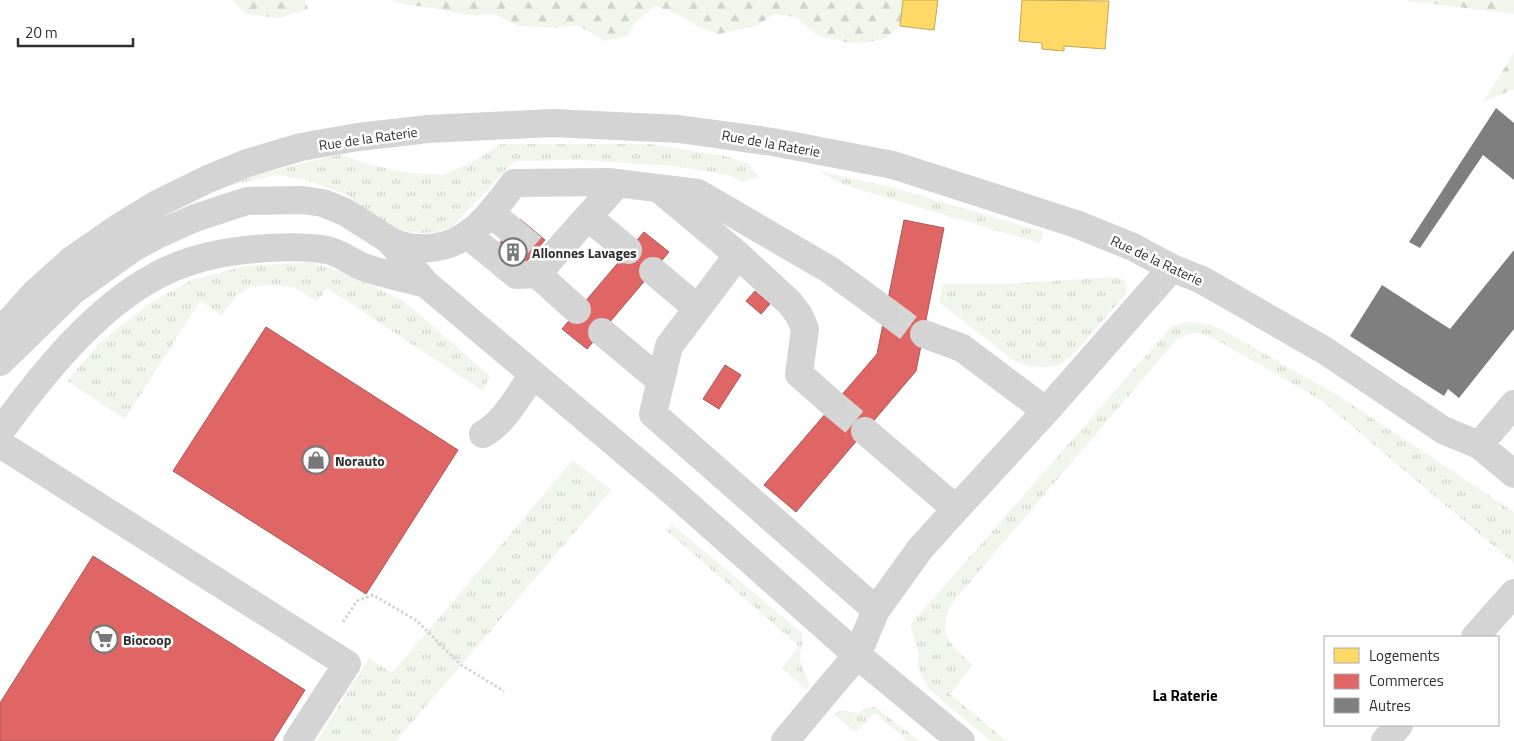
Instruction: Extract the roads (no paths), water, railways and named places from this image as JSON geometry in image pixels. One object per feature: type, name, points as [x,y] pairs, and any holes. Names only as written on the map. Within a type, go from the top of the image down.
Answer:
[{"type":"street","name":"Rue de la Raterie","points":[[0,332],[34,294],[73,259],[118,228],[157,204],[208,179],[247,163],[302,147],[358,137],[428,129],[553,123],[679,128],[773,142],[893,165],[1076,224],[1133,247],[1172,268],[1202,280],[1324,350],[1444,430],[1479,445],[1514,474]]},
{"type":"street","points":[[0,362],[74,290],[133,248],[194,218],[247,201],[302,200],[322,203],[345,212],[402,247],[423,249],[444,247],[460,241],[467,235],[501,222],[514,183],[608,182],[698,193],[830,270],[886,311]]},
{"type":"street","points":[[577,310],[530,266],[588,216],[618,183]]},
{"type":"street","points":[[658,188],[738,255],[789,302],[799,315],[805,330],[799,374],[833,404]]},
{"type":"street","points":[[588,216],[628,250]]},
{"type":"street","points":[[467,235],[490,253]]},
{"type":"street","points":[[389,240],[426,284],[672,492],[857,655],[961,741]]},
{"type":"street","points":[[0,432],[27,395],[79,336],[116,303],[153,277],[183,264],[230,251],[277,247],[328,250],[362,266],[426,284]]},
{"type":"street","points":[[738,255],[669,346],[653,414],[876,610]]},
{"type":"street","points":[[785,741],[857,655],[876,610],[920,549],[1172,268]]},
{"type":"street","points":[[653,272],[697,308]]},
{"type":"street","points":[[27,395],[15,380],[15,366],[19,352],[36,326]]},
{"type":"street","points":[[602,332],[661,382]]},
{"type":"street","points":[[924,334],[962,348],[1046,410]]},
{"type":"street","points":[[483,434],[492,429],[501,420],[534,375]]},
{"type":"street","points":[[0,398],[20,392],[27,395]]},
{"type":"street","points":[[1479,445],[1514,404]]},
{"type":"street","points":[[865,431],[956,509]]},
{"type":"street","points":[[0,444],[347,664],[296,741]]},
{"type":"street","points":[[1476,636],[1514,593]]},
{"type":"street","points":[[1385,741],[1398,726]]},
{"type":"tunnel","points":[[511,230],[536,251]]},
{"type":"tunnel","points":[[490,253],[516,275]]},
{"type":"tunnel","points":[[886,311],[909,328],[924,334]]},
{"type":"tunnel","points":[[833,404],[865,431]]},
{"type":"place","name":"Allonnes Lavages","points":[[513,252]]},
{"type":"place","name":"Norauto","points":[[316,460]]},
{"type":"place","name":"Biocoop","points":[[104,639]]},
{"type":"district","name":"La Raterie","points":[[1185,695]]}]
